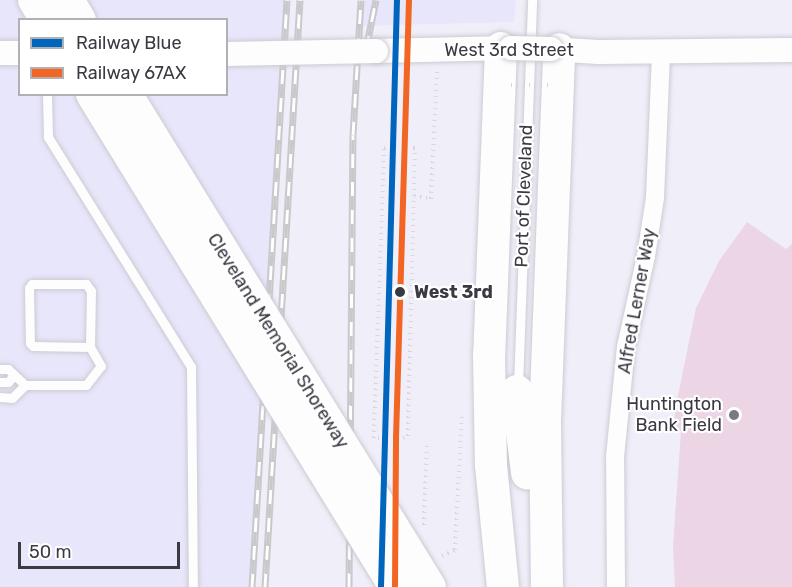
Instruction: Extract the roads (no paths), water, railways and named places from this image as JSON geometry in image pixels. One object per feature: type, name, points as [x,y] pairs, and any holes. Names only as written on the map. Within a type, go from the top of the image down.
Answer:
[{"type":"highway","points":[[34,0],[45,18]]},
{"type":"highway","points":[[68,0],[79,18]]},
{"type":"highway","points":[[503,587],[491,465],[489,354],[506,48]]},
{"type":"highway","points":[[547,587],[545,420],[555,49]]},
{"type":"highway","name":"Cleveland Memorial Shoreway","points":[[93,96],[395,587]]},
{"type":"highway","name":"Cleveland Memorial Shoreway","points":[[127,96],[430,587]]},
{"type":"highway","points":[[513,587],[517,391]]},
{"type":"highway","points":[[517,391],[530,515],[542,587]]},
{"type":"street","name":"West 3rd Street","points":[[228,54],[506,48],[662,52],[792,50]]},
{"type":"street","name":"Alfred Lerner Way","points":[[616,587],[615,457],[626,347],[646,256],[655,198],[662,52]]},
{"type":"street","points":[[0,53],[18,53]]},
{"type":"lane","name":"Port of Cleveland","points":[[517,391],[532,0]]},
{"type":"lane","points":[[47,96],[48,137],[191,367],[193,587]]},
{"type":"lane","points":[[0,369],[8,369],[25,385],[86,385],[101,366],[90,347],[91,291],[86,284],[32,284],[29,288],[30,343],[33,346],[90,347]]},
{"type":"lane","points":[[0,382],[8,382],[14,375]]},
{"type":"lane","points":[[0,398],[12,398],[25,385]]},
{"type":"railway","points":[[252,587],[287,0]]},
{"type":"railway","points":[[265,587],[300,0]]},
{"type":"railway","points":[[349,587],[353,135],[361,0]]},
{"type":"railway","points":[[366,49],[376,0]]},
{"type":"rail line","name":"Blue","points":[[381,587],[397,0]]},
{"type":"rail line","name":"67AX","points":[[395,587],[396,438],[409,0]]},
{"type":"place","name":"West 3rd","points":[[400,292]]},
{"type":"place","name":"Huntington Bank Field","points":[[734,415]]}]
